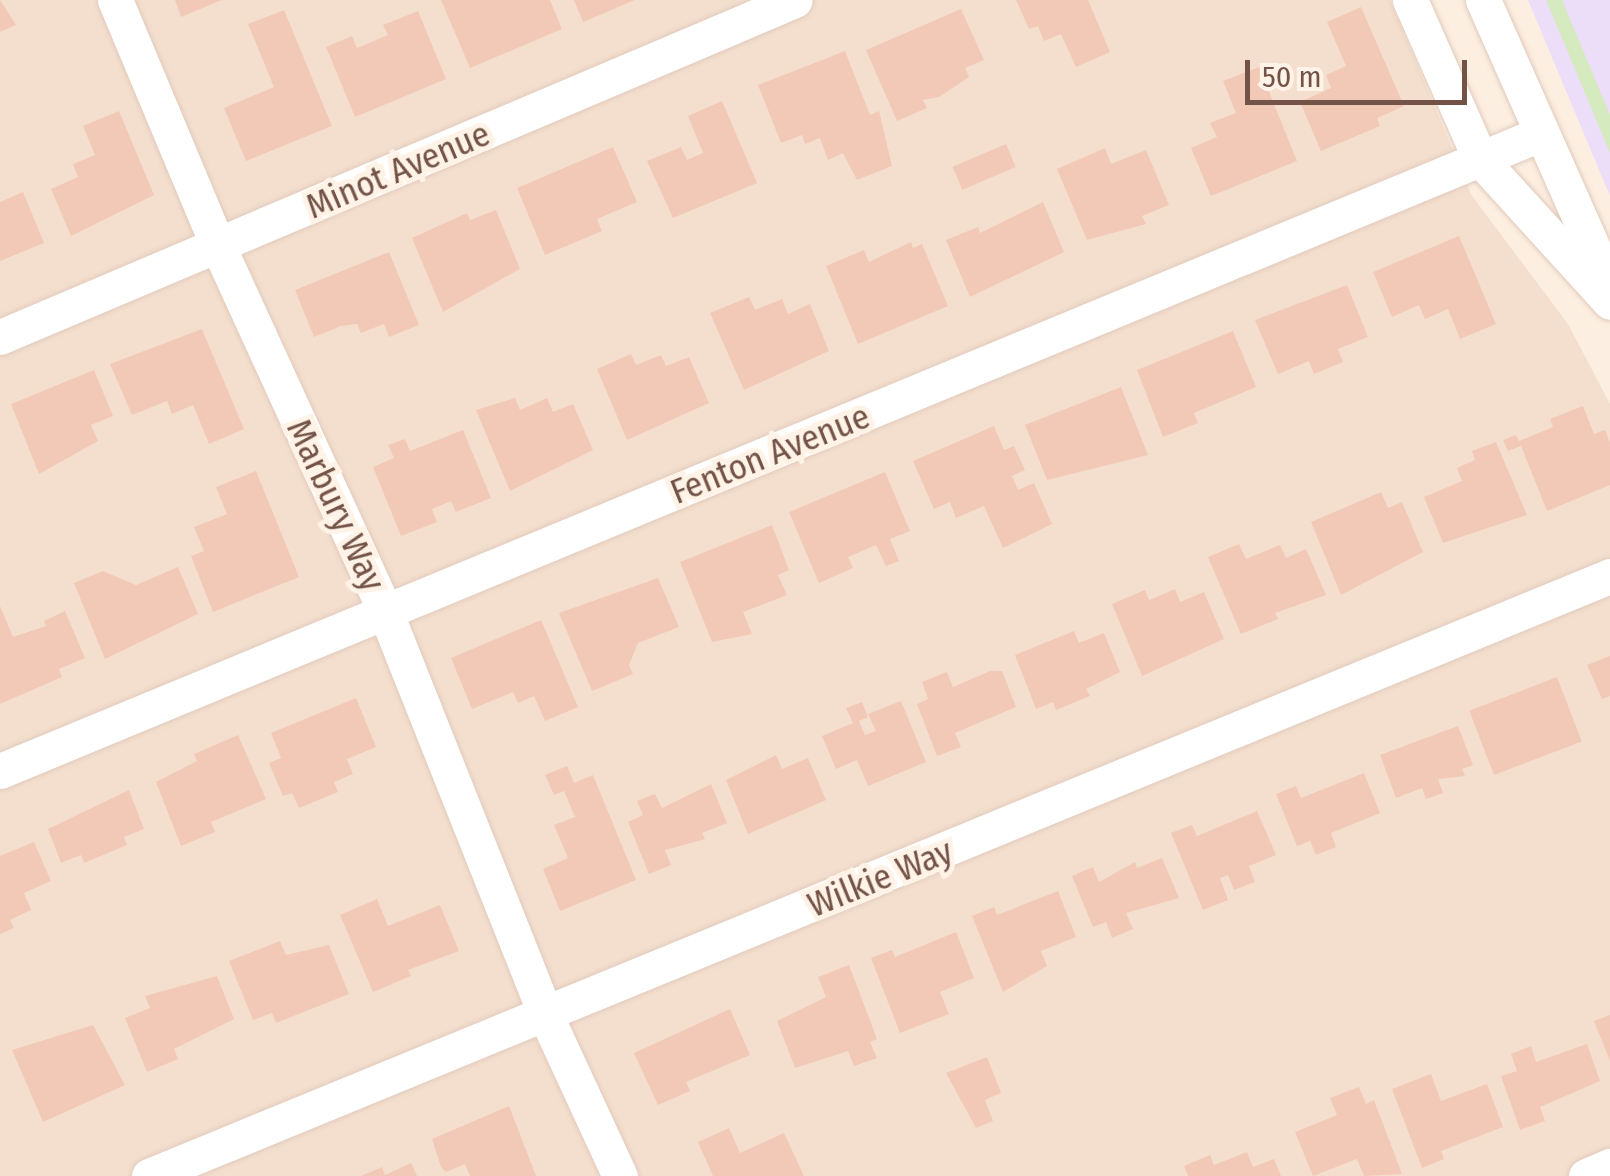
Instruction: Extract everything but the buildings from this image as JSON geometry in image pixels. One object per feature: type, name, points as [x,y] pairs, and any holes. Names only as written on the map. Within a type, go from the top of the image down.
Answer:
[{"type":"street","name":"Marbury Way","points":[[115,0],[218,246],[385,611],[545,1014],[620,1176]]},
{"type":"street","name":"Minot Avenue","points":[[0,337],[795,0]]},
{"type":"street","points":[[1410,0],[1480,160],[1610,302]]},
{"type":"street","points":[[1484,0],[1610,286]]},
{"type":"street","name":"Fenton Avenue","points":[[0,772],[1540,134]]},
{"type":"street","name":"Wilkie Way","points":[[149,1176],[1610,576]]},
{"type":"street","points":[[1586,1176],[1610,1166]]},
{"type":"shaded area","points":[[0,0],[1390,0],[1472,196],[1568,324],[1610,404],[1610,1176],[0,1176]]},
{"type":"shaded area","points":[[1528,0],[1610,0],[1610,196]]},
{"type":"green space","points":[[1546,0],[1562,0],[1610,115],[1610,153]]}]
